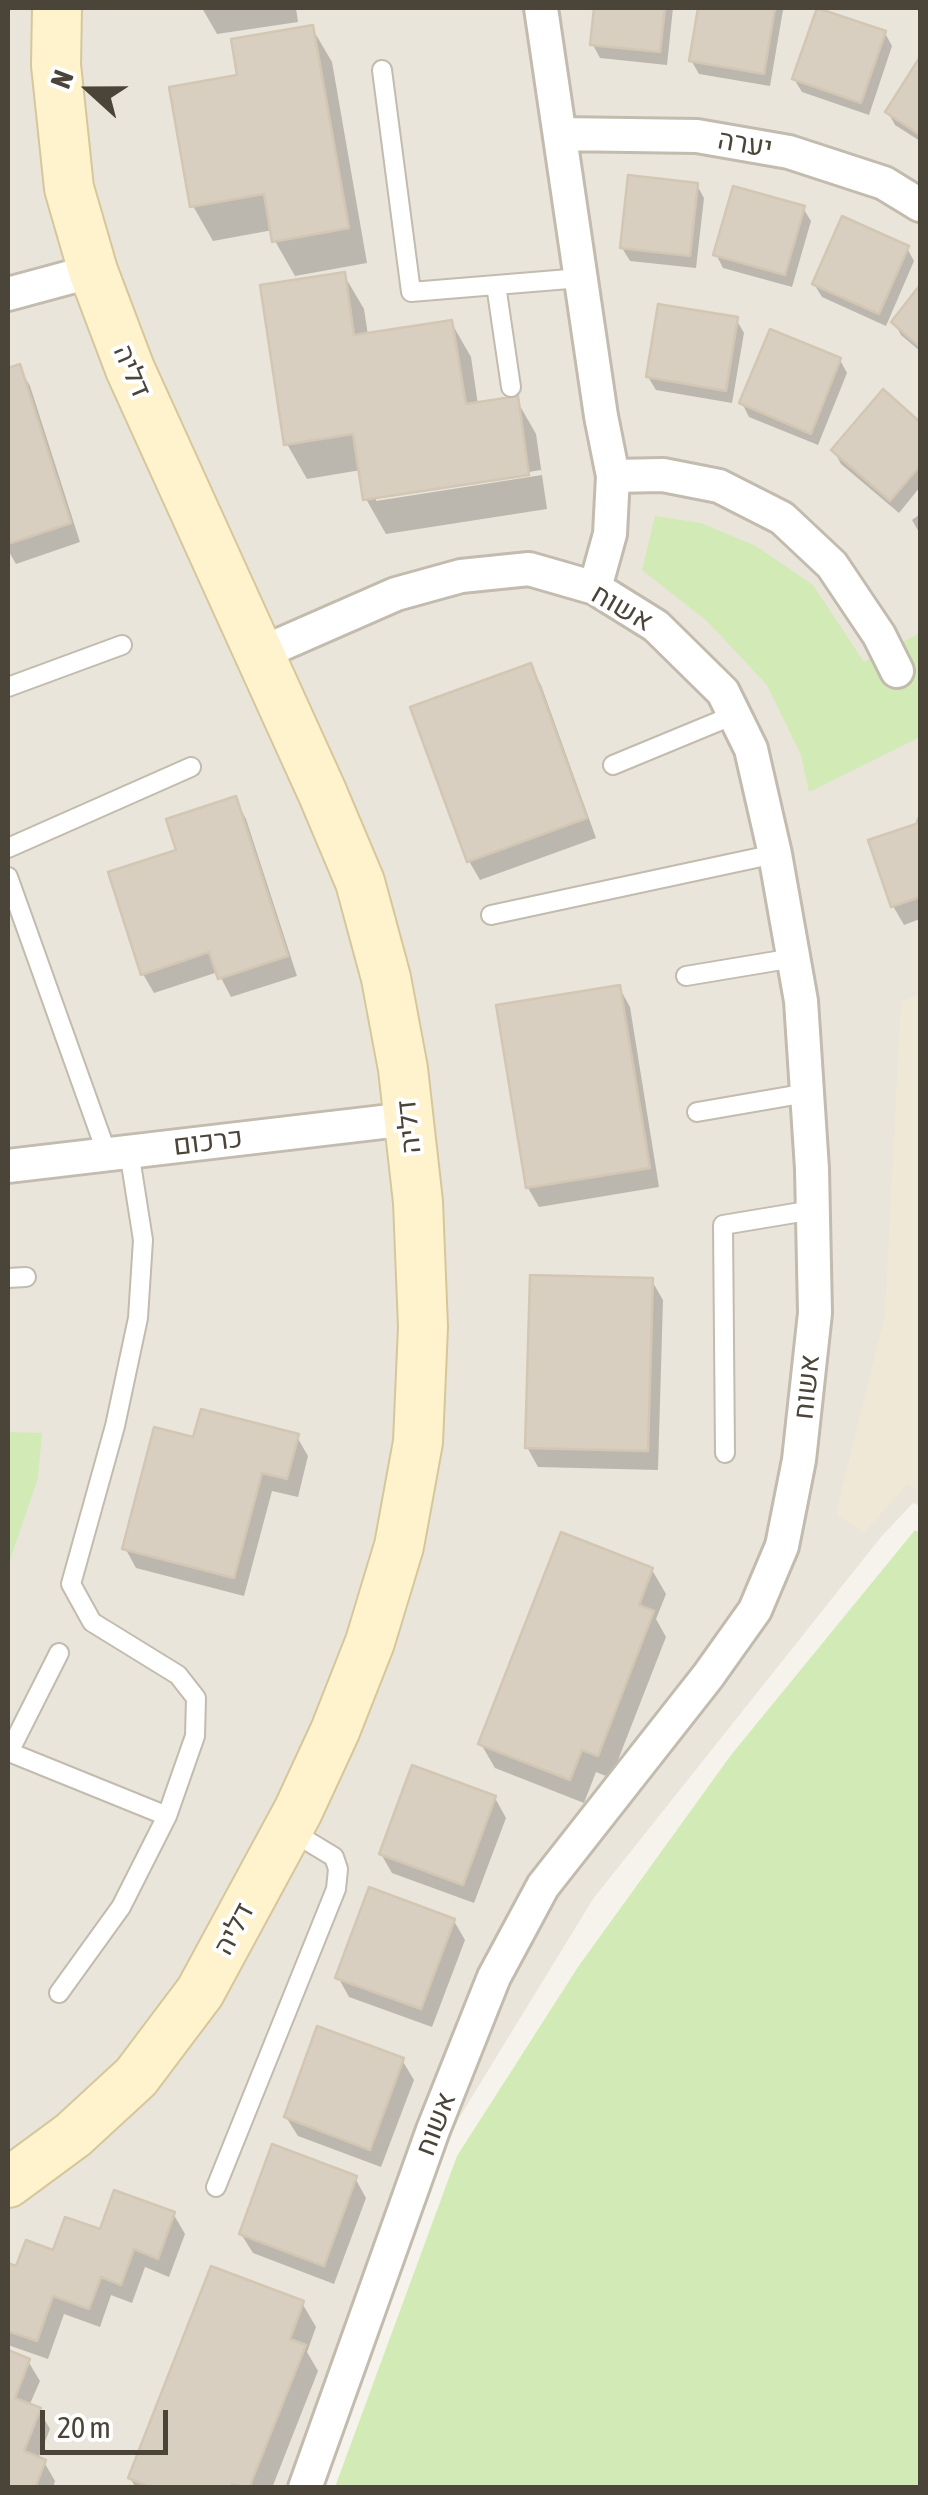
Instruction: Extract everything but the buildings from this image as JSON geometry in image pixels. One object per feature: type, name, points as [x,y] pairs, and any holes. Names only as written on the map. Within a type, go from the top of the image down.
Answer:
[{"type":"street","name":"דליה","points":[[8,2183],[73,2135],[136,2077],[200,1992],[289,1829],[335,1731],[370,1642],[399,1546],[418,1442],[422,1309],[418,1202],[403,1070],[386,978],[360,882],[130,369],[92,271],[69,188],[56,65],[57,8]]},
{"type":"street","points":[[541,8],[613,476],[610,534],[595,588]]},
{"type":"street","name":"יערה","points":[[560,134],[698,136],[789,152],[884,183],[920,205]]},
{"type":"street","points":[[8,294],[92,271]]},
{"type":"street","points":[[613,476],[663,475],[718,486],[782,518],[832,565],[879,635],[897,671]]},
{"type":"street","name":"אשוח","points":[[259,654],[396,594],[461,576],[529,569],[595,588],[656,626],[724,692],[751,750],[794,958],[801,1001],[813,1210],[815,1313],[799,1460],[782,1546],[755,1610],[543,1886],[494,1977],[433,2130],[304,2488]]},
{"type":"street","name":"כרכום","points":[[8,1166],[408,1118]]},
{"type":"lane","points":[[382,70],[411,292],[580,278]]},
{"type":"lane","points":[[496,285],[511,387]]},
{"type":"lane","points":[[8,687],[122,645]]},
{"type":"lane","points":[[613,766],[734,715]]},
{"type":"lane","points":[[8,848],[192,767]]},
{"type":"lane","points":[[491,915],[775,854]]},
{"type":"lane","points":[[8,876],[118,1153],[143,1240],[138,1318],[115,1426],[71,1584],[92,1622],[178,1674],[196,1698],[195,1736],[167,1816],[121,1908],[59,1992]]},
{"type":"lane","points":[[686,976],[794,958]]},
{"type":"lane","points":[[696,1112],[807,1093]]},
{"type":"lane","points":[[724,1453],[723,1224],[813,1210]]},
{"type":"lane","points":[[59,1653],[10,1752],[167,1816]]},
{"type":"lane","points":[[216,2187],[336,1889],[338,1869],[334,1857],[289,1829]]},
{"type":"shaded area","points":[[8,8],[920,8],[920,1506],[913,1503],[881,1537],[593,1899],[459,2118],[347,2376],[314,2487],[8,2488]]},
{"type":"shaded area","points":[[920,995],[920,1491],[907,1484],[864,1533],[836,1514],[885,1316],[901,1001]]},
{"type":"green space","points":[[655,516],[701,523],[756,546],[813,585],[864,662],[920,633],[920,737],[809,792],[801,755],[767,685],[707,621],[642,570]]},
{"type":"green space","points":[[8,1432],[42,1433],[38,1478],[8,1566]]},
{"type":"green space","points":[[915,1530],[920,1533],[920,2487],[335,2487],[457,2156],[578,1967],[731,1755]]}]
